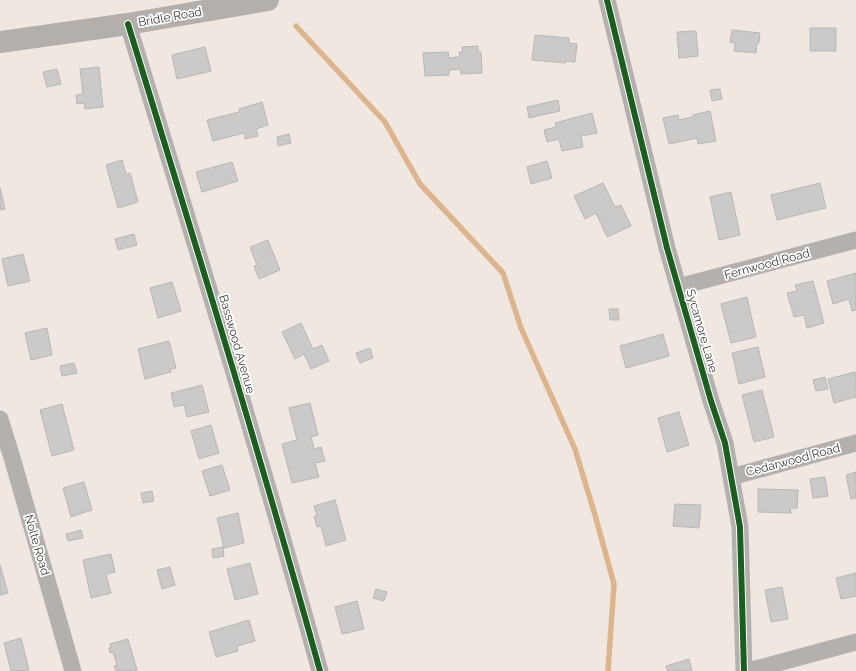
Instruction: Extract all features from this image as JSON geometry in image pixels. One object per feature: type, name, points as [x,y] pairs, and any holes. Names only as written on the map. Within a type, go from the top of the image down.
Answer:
[{"type":"street","name":"Bridle Road","points":[[0,42],[128,24],[268,0]]},
{"type":"street","name":"Sycamore Lane","points":[[607,0],[667,248],[711,401],[725,443],[740,527],[744,671]]},
{"type":"street","name":"Basswood Avenue","points":[[128,24],[196,246],[320,671]]},
{"type":"street","name":"Fernwood Road","points":[[678,287],[856,240]]},
{"type":"street","name":"Nolte Road","points":[[0,418],[16,468],[73,671]]},
{"type":"street","name":"Cedarwood Road","points":[[731,477],[856,443]]},
{"type":"street","points":[[748,671],[856,642]]},
{"type":"building","points":[[810,28],[836,28],[836,51],[810,51]]},
{"type":"building","points":[[732,30],[760,33],[756,53],[734,51],[735,43],[730,42]]},
{"type":"building","points":[[696,31],[698,56],[679,58],[677,32]]},
{"type":"building","points":[[535,35],[569,38],[569,43],[577,44],[575,62],[566,61],[565,63],[532,60]]},
{"type":"building","points":[[478,46],[478,52],[481,52],[482,73],[461,74],[460,69],[449,70],[449,75],[425,76],[423,53],[448,52],[449,58],[460,57],[459,52],[463,52],[462,47]]},
{"type":"building","points":[[205,47],[211,71],[177,79],[172,55]]},
{"type":"building","points":[[99,67],[103,107],[85,109],[84,103],[77,104],[76,95],[83,94],[80,69]]},
{"type":"building","points":[[57,69],[61,84],[47,87],[43,72]]},
{"type":"building","points":[[720,89],[722,99],[712,101],[710,90]]},
{"type":"building","points":[[558,100],[560,111],[529,118],[527,107]]},
{"type":"building","points":[[262,102],[268,125],[256,129],[258,136],[245,139],[244,133],[213,141],[207,120],[239,112],[239,109]]},
{"type":"building","points":[[710,111],[716,141],[698,144],[697,138],[669,144],[663,118],[678,115],[679,120]]},
{"type":"building","points":[[592,113],[597,133],[581,136],[583,147],[562,151],[559,139],[547,142],[544,130],[556,127],[555,123]]},
{"type":"building","points":[[289,134],[291,143],[278,146],[277,137]]},
{"type":"building","points":[[122,160],[126,174],[130,173],[138,202],[118,208],[106,165]]},
{"type":"building","points":[[547,161],[552,178],[531,184],[527,167]]},
{"type":"building","points":[[232,162],[238,181],[202,192],[196,172]]},
{"type":"building","points":[[603,183],[615,207],[621,205],[631,226],[607,237],[596,213],[585,219],[574,196]]},
{"type":"building","points":[[820,183],[826,208],[777,220],[771,195]]},
{"type":"building","points":[[0,188],[5,209],[0,210]]},
{"type":"building","points":[[731,192],[740,235],[719,240],[710,197]]},
{"type":"building","points":[[134,234],[137,245],[118,250],[115,239]]},
{"type":"building","points":[[268,240],[280,270],[259,279],[254,266],[257,265],[250,247]]},
{"type":"building","points":[[23,254],[30,281],[8,286],[2,259]]},
{"type":"building","points":[[856,273],[856,310],[852,311],[849,299],[833,304],[827,281]]},
{"type":"building","points":[[813,281],[824,323],[807,328],[804,315],[794,317],[787,293],[797,291],[795,285]]},
{"type":"building","points":[[172,282],[181,311],[158,318],[150,288]]},
{"type":"building","points":[[747,297],[756,337],[731,343],[721,304]]},
{"type":"building","points":[[609,309],[618,309],[619,320],[610,320]]},
{"type":"building","points":[[301,323],[313,349],[322,345],[329,361],[311,369],[304,354],[295,359],[282,332]]},
{"type":"building","points":[[47,328],[52,355],[31,360],[25,333]]},
{"type":"building","points":[[663,334],[669,356],[626,368],[620,346]]},
{"type":"building","points":[[169,341],[176,368],[170,369],[171,372],[145,379],[138,349]]},
{"type":"building","points":[[758,347],[765,377],[739,384],[732,353]]},
{"type":"building","points":[[370,348],[373,358],[360,363],[356,353]]},
{"type":"building","points":[[74,363],[77,373],[62,376],[60,366]]},
{"type":"building","points":[[855,372],[856,397],[834,403],[828,379]]},
{"type":"building","points":[[825,377],[828,389],[816,391],[813,380]]},
{"type":"building","points":[[202,385],[209,412],[187,417],[184,405],[174,407],[171,393]]},
{"type":"building","points":[[762,390],[774,437],[754,442],[742,395]]},
{"type":"building","points":[[310,403],[318,435],[311,437],[314,449],[321,447],[325,461],[315,463],[319,477],[292,483],[282,444],[297,440],[289,408]]},
{"type":"building","points":[[62,404],[74,450],[52,456],[40,410]]},
{"type":"building","points":[[679,412],[689,445],[667,452],[658,418]]},
{"type":"building","points":[[211,425],[219,453],[199,459],[191,431]]},
{"type":"building","points":[[222,465],[230,490],[210,496],[202,471]]},
{"type":"building","points":[[856,472],[856,498],[851,499],[846,475]]},
{"type":"building","points":[[825,477],[828,496],[813,498],[810,479]]},
{"type":"building","points":[[84,482],[92,510],[71,517],[63,488]]},
{"type":"building","points":[[758,489],[798,490],[797,508],[790,508],[791,513],[758,512]]},
{"type":"building","points":[[152,491],[154,501],[143,503],[141,493]]},
{"type":"building","points":[[335,500],[346,540],[326,546],[321,526],[317,527],[314,516],[317,516],[314,506]]},
{"type":"building","points":[[675,504],[701,505],[699,528],[673,526]]},
{"type":"building","points":[[238,513],[244,543],[224,548],[217,518]]},
{"type":"building","points":[[81,530],[83,538],[68,541],[66,534]]},
{"type":"building","points":[[223,547],[224,556],[213,558],[212,549]]},
{"type":"building","points":[[111,554],[115,572],[106,574],[111,593],[91,598],[83,560]]},
{"type":"building","points":[[250,563],[258,594],[235,600],[227,569]]},
{"type":"building","points":[[0,565],[8,593],[0,595]]},
{"type":"building","points":[[170,567],[175,585],[162,589],[157,570]]},
{"type":"building","points":[[856,573],[856,596],[841,599],[836,578]]},
{"type":"building","points":[[782,587],[788,619],[771,622],[765,590]]},
{"type":"building","points":[[376,589],[387,592],[384,601],[373,598]]},
{"type":"building","points":[[357,601],[364,629],[342,634],[335,607]]},
{"type":"building","points":[[249,620],[255,641],[237,646],[238,651],[216,657],[209,632]]},
{"type":"building","points":[[21,638],[29,670],[11,671],[4,643]]},
{"type":"building","points":[[128,639],[137,670],[116,671],[114,666],[117,665],[113,652],[110,653],[110,644]]},
{"type":"building","points":[[689,659],[692,671],[668,671],[666,666]]},
{"type":"waterway","points":[[296,26],[385,122],[420,184],[503,273],[521,328],[575,449],[614,584],[608,671]]},
{"type":"cycle path","points":[[607,0],[667,248],[711,401],[725,443],[740,527],[744,671]]},
{"type":"cycle path","points":[[128,24],[202,266],[320,671]]}]
